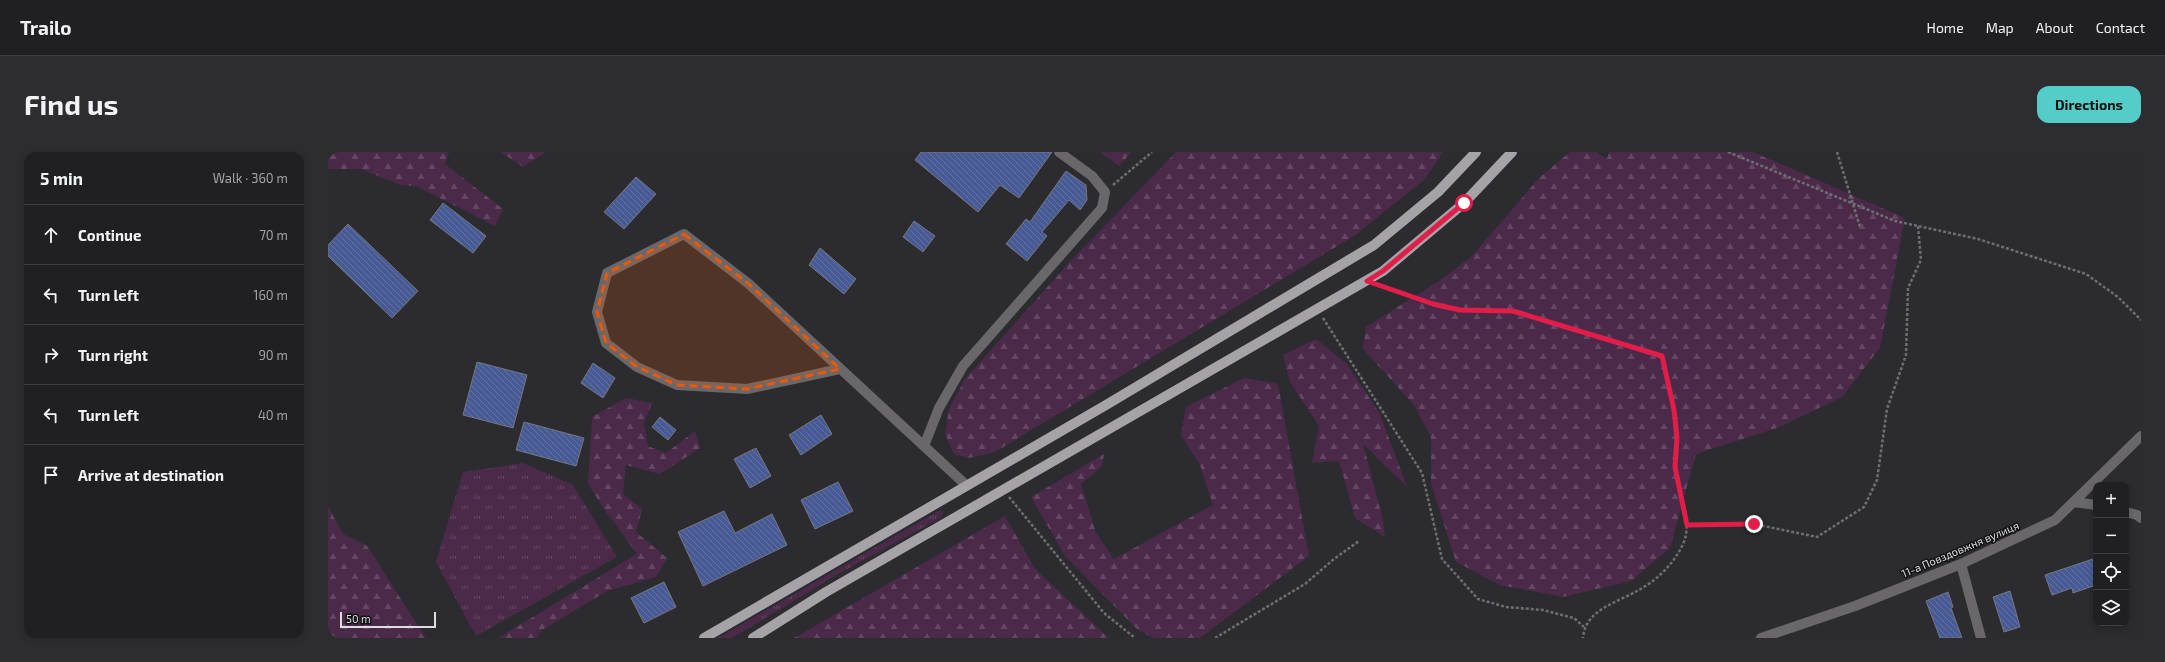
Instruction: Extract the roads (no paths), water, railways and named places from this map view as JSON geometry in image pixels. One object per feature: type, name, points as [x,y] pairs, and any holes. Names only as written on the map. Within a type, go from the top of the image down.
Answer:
[{"type":"main road","points":[[704,638],[1308,286],[1374,245],[1438,192],[1476,152]]},
{"type":"main road","points":[[753,638],[826,592],[1383,271],[1464,203],[1512,152]]},
{"type":"street","points":[[924,446],[939,408],[963,366],[1102,208],[1105,192],[1092,176],[1059,152]]},
{"type":"street","points":[[840,369],[747,389],[677,385],[637,367],[606,344],[597,312],[608,273],[684,234],[749,284],[966,485]]},
{"type":"street","name":"11-а Повздовжня вулиця","points":[[1761,638],[1855,606],[1961,564],[2055,520],[2141,436]]},
{"type":"street","points":[[2074,502],[2093,505]]},
{"type":"street","points":[[2129,513],[2141,518]]},
{"type":"street","points":[[1961,564],[1981,638]]}]
